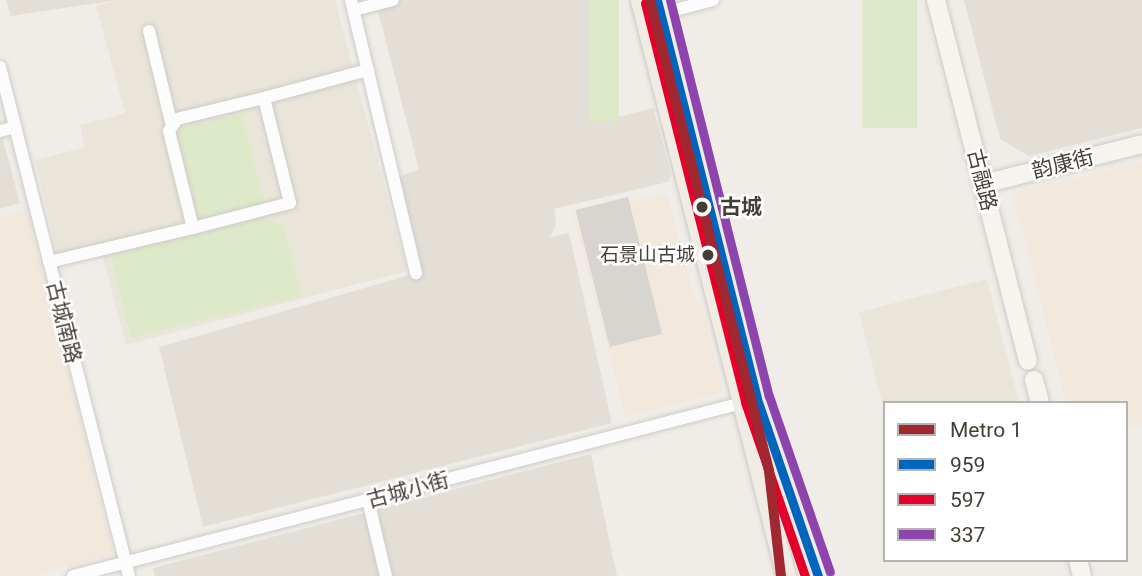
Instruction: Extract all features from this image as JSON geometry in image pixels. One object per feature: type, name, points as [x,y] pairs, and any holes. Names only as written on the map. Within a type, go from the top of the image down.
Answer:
[{"type":"main road","points":[[640,0],[786,576]]},
{"type":"main road","points":[[658,7],[757,399],[818,576]]},
{"type":"street","points":[[393,0],[353,5],[416,273]]},
{"type":"street","points":[[658,7],[713,0]]},
{"type":"street","name":"古融路","points":[[936,0],[1028,360]]},
{"type":"street","points":[[149,31],[172,126]]},
{"type":"street","name":"古城南路","points":[[0,67],[127,570]]},
{"type":"street","points":[[193,228],[169,131],[177,119],[368,70]]},
{"type":"street","points":[[49,262],[290,202],[264,98]]},
{"type":"street","points":[[0,131],[16,127]]},
{"type":"street","name":"韵康街","points":[[983,184],[1142,144]]},
{"type":"street","points":[[1034,380],[1039,401]]},
{"type":"street","name":"古城小街","points":[[73,576],[127,570],[368,500],[742,403]]},
{"type":"street","points":[[368,500],[386,576]]},
{"type":"shaded area","points":[[6,0],[117,0],[11,16]]},
{"type":"shaded area","points":[[117,0],[335,0],[407,271],[126,345],[102,254],[60,264],[35,160],[85,147],[80,125],[125,113],[96,6]]},
{"type":"shaded area","points":[[375,0],[590,0],[619,117],[653,108],[671,174],[668,182],[554,209],[556,225],[550,237],[569,233],[612,423],[203,527],[159,347],[420,272],[398,177],[419,169]]},
{"type":"shaded area","points":[[964,0],[1142,0],[1142,128],[1029,156],[1000,139]]},
{"type":"shaded area","points":[[0,128],[20,203],[0,209]]},
{"type":"shaded area","points":[[1142,162],[1142,425],[1128,428],[1128,401],[1065,401],[1012,193]]},
{"type":"shaded area","points":[[662,194],[668,198],[694,298],[702,304],[723,393],[625,417],[573,213]]},
{"type":"shaded area","points":[[27,210],[114,554],[33,576],[0,576],[0,218]]},
{"type":"shaded area","points":[[987,279],[1018,401],[883,401],[883,406],[859,312]]},
{"type":"shaded area","points":[[591,454],[617,576],[155,576],[153,568]]},
{"type":"green space","points":[[590,0],[619,0],[619,121],[590,121]]},
{"type":"green space","points":[[862,0],[917,0],[917,128],[862,128]]},
{"type":"green space","points":[[242,113],[265,207],[199,224],[176,129]]},
{"type":"green space","points":[[257,216],[284,226],[302,296],[131,338],[110,252]]},
{"type":"building","points":[[628,197],[662,334],[610,347],[576,210]]},
{"type":"metro line","name":"1","points":[[650,0],[769,471],[781,576]]},
{"type":"transit line","name":"959","points":[[657,0],[757,399],[818,576]]},
{"type":"transit line","name":"337","points":[[670,0],[769,396],[830,572]]},
{"type":"transit line","name":"597","points":[[645,3],[745,402],[805,576]]},
{"type":"place","name":"古城","points":[[702,207]]},
{"type":"place","name":"石景山古城","points":[[708,255]]}]
